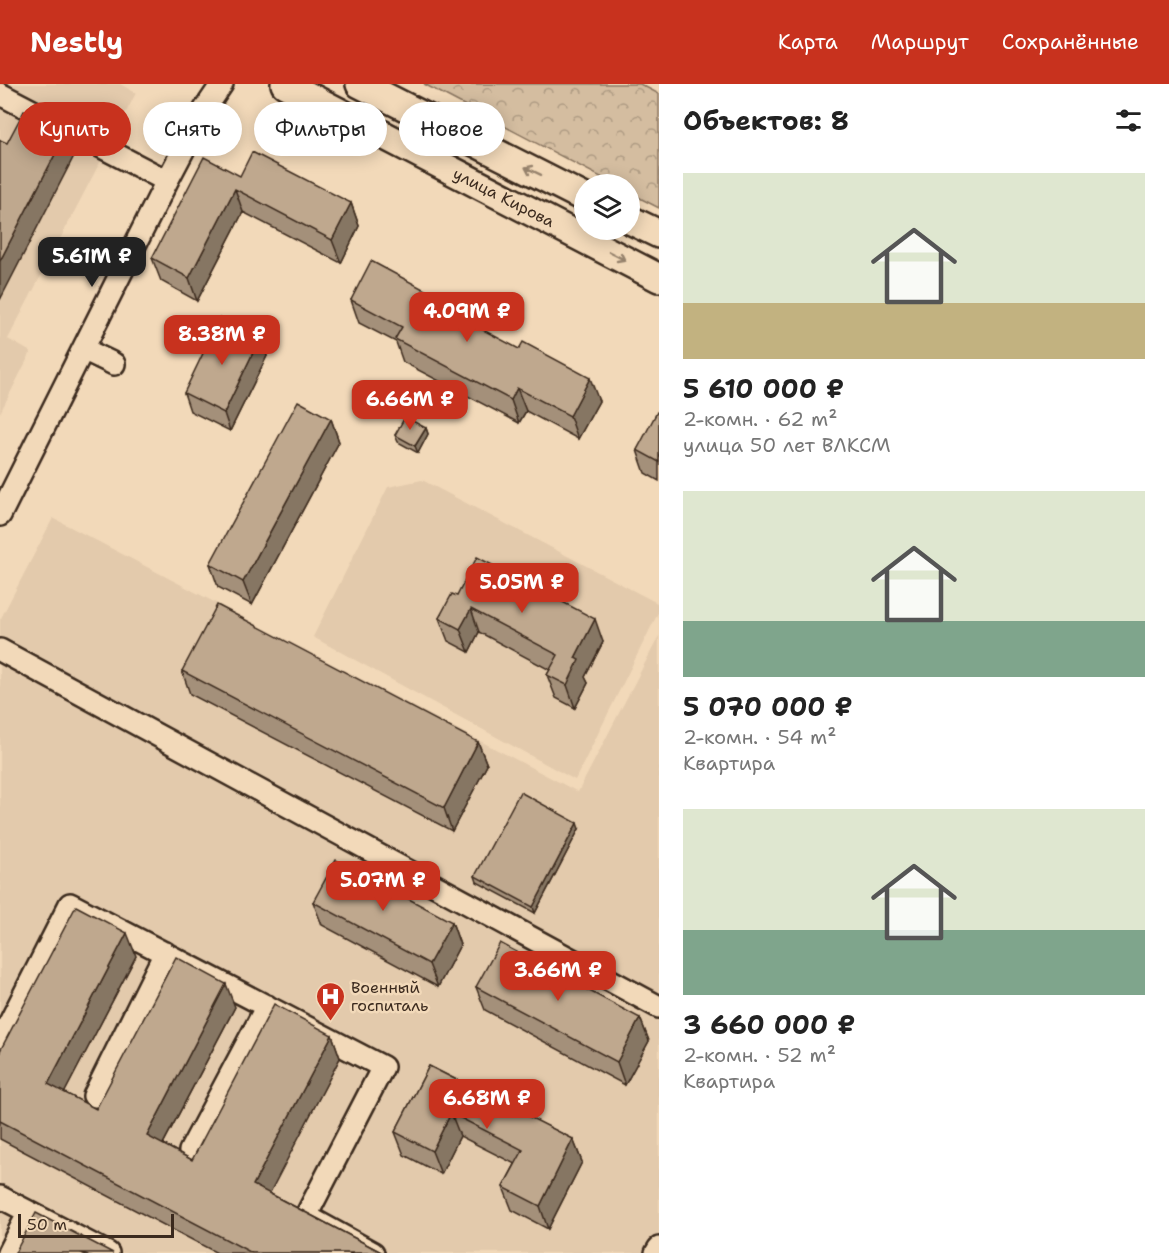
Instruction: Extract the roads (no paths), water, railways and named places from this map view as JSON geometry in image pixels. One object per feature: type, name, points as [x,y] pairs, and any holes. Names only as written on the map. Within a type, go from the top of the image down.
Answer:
[{"type":"main road","name":"улица Кирова","points":[[285,84],[659,278]]},
{"type":"main road","points":[[360,84],[574,192]]},
{"type":"main road","points":[[640,225],[659,234]]},
{"type":"street","points":[[0,515],[167,181],[205,109],[222,84]]},
{"type":"street","points":[[0,94],[167,181]]},
{"type":"street","points":[[83,349],[114,364]]},
{"type":"street","points":[[0,650],[659,1007]]},
{"type":"street","points":[[0,1042],[70,904],[383,1067],[306,1216],[373,1253]]},
{"type":"street","points":[[94,1096],[165,953]]},
{"type":"street","points":[[190,1152],[267,1006]]},
{"type":"street","points":[[0,1197],[108,1253]]},
{"type":"street","points":[[8,1253],[29,1212]]},
{"type":"street","points":[[656,1253],[659,1248]]},
{"type":"place","name":"Военный госпиталь","points":[[330,1022]]}]
